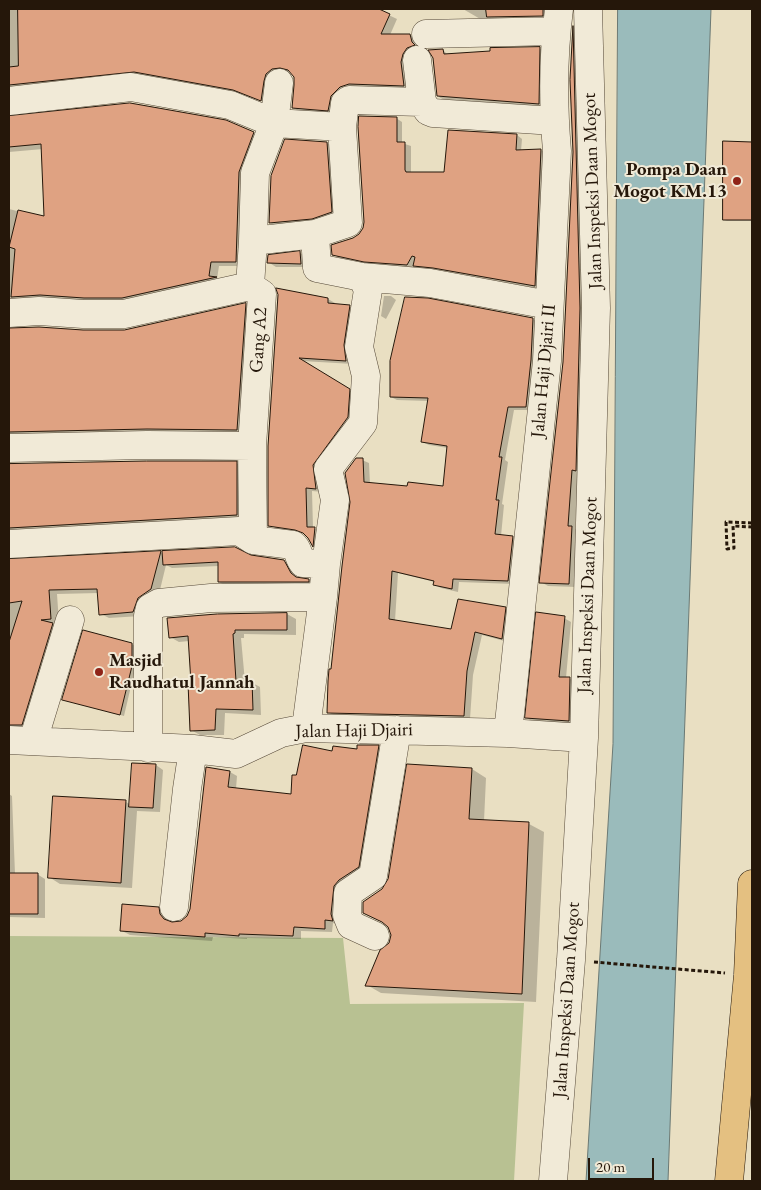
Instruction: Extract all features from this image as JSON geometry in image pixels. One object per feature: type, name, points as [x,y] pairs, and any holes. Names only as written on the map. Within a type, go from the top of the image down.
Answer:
[{"type":"highway","points":[[729,1181],[748,975],[752,884]]},
{"type":"street","name":"Jalan Inspeksi Daan Mogot","points":[[553,1181],[571,960],[584,738],[596,308],[588,9]]},
{"type":"street","points":[[426,34],[558,20]]},
{"type":"street","name":"Jalan Haji Djairi II","points":[[508,733],[546,361],[557,151],[554,121],[558,20]]},
{"type":"street","points":[[417,60],[422,102],[428,111],[554,121]]},
{"type":"street","name":"Gang A2","points":[[253,540],[252,446],[262,294],[250,286],[255,173],[274,123],[280,83]]},
{"type":"street","points":[[9,101],[131,87],[230,104],[274,123],[342,127]]},
{"type":"street","points":[[253,241],[315,234],[348,223],[342,127],[345,102],[349,100],[422,102]]},
{"type":"street","points":[[315,234],[317,268],[362,277],[430,283],[549,305]]},
{"type":"street","points":[[306,728],[335,500],[328,470],[363,423],[366,376],[359,347],[368,290],[362,277]]},
{"type":"street","points":[[9,313],[39,311],[124,314],[250,286]]},
{"type":"street","points":[[9,448],[147,445],[252,446]]},
{"type":"street","points":[[9,544],[239,531],[253,540],[293,545],[296,547],[300,560],[303,563],[326,564]]},
{"type":"street","points":[[148,748],[148,616],[150,608],[159,603],[211,598],[323,597]]},
{"type":"street","points":[[21,741],[70,620]]},
{"type":"street","name":"Jalan Haji Djairi","points":[[21,741],[194,749],[236,754],[281,733],[306,728],[508,733],[584,738]]},
{"type":"street","points":[[375,936],[351,925],[347,915],[348,893],[373,876],[397,730]]},
{"type":"street","points":[[174,907],[181,837],[194,749]]},
{"type":"street","points":[[742,1181],[752,1078]]},
{"type":"path","points":[[752,523],[726,522],[727,549],[734,548],[734,526],[752,527]]},
{"type":"path","points":[[594,962],[732,974]]},
{"type":"green space","points":[[9,936],[343,938],[350,1004],[524,1003],[514,1181],[9,1181]]},
{"type":"water","points":[[618,9],[711,9],[668,1181],[586,1181],[613,744]]},
{"type":"building","points":[[18,9],[379,9],[390,14],[381,34],[410,34],[415,45],[407,48],[403,54],[401,62],[404,86],[349,84],[340,87],[331,96],[328,111],[292,108],[294,77],[288,70],[280,68],[272,69],[266,74],[261,101],[233,90],[134,72],[9,85],[9,67],[18,66]]},
{"type":"building","points":[[486,9],[543,9],[543,16],[487,17]]},
{"type":"building","points":[[573,26],[580,308],[576,471],[572,470],[568,526],[572,526],[569,584],[539,583],[563,362],[573,152],[570,80]]},
{"type":"building","points":[[540,47],[539,104],[437,96],[433,58],[428,50],[443,49],[444,54],[490,51],[490,48]]},
{"type":"building","points":[[130,103],[226,120],[254,132],[239,172],[236,262],[211,262],[209,276],[217,277],[122,298],[40,295],[11,297],[15,249],[9,247],[18,210],[44,216],[41,144],[9,147],[9,116]]},
{"type":"building","points":[[359,116],[397,117],[397,142],[405,142],[406,172],[444,172],[448,130],[517,134],[516,150],[541,149],[535,286],[413,266],[415,257],[412,256],[407,265],[364,262],[332,255],[331,245],[353,238],[363,228]]},
{"type":"building","points":[[285,139],[327,142],[332,212],[312,219],[269,223],[271,176]]},
{"type":"building","name":"Pompa Daan Mogot KM.13","points":[[723,141],[752,142],[752,220],[723,220]]},
{"type":"building","points":[[300,251],[301,264],[267,263],[268,255]]},
{"type":"building","points":[[276,288],[328,298],[328,303],[350,305],[344,345],[346,361],[299,358],[350,389],[348,417],[313,465],[316,489],[306,488],[307,527],[315,527],[313,547],[303,533],[268,526],[268,446],[278,295]]},
{"type":"building","points":[[405,297],[428,298],[533,318],[526,407],[508,407],[499,457],[502,457],[496,500],[499,500],[495,534],[513,536],[508,581],[453,579],[452,589],[433,585],[434,581],[392,571],[389,619],[451,629],[458,599],[506,607],[502,639],[475,632],[467,671],[464,716],[327,713],[329,669],[331,669],[350,502],[345,473],[356,458],[363,458],[364,482],[407,486],[408,482],[443,486],[447,446],[421,442],[428,398],[390,397],[390,361]]},
{"type":"building","points":[[246,303],[237,430],[147,429],[9,432],[9,328],[39,327],[124,330]]},
{"type":"building","points":[[237,461],[237,515],[9,528],[9,464]]},
{"type":"building","points":[[235,547],[251,555],[284,560],[291,573],[296,577],[309,579],[309,582],[218,582],[218,562],[163,565],[162,551]]},
{"type":"building","points":[[161,551],[151,589],[138,598],[133,612],[99,615],[97,589],[49,590],[51,619],[41,620],[53,623],[22,725],[9,725],[9,642],[22,601],[9,603],[9,559]]},
{"type":"building","points":[[536,612],[565,616],[559,677],[570,677],[569,721],[525,718]]},
{"type":"building","points":[[287,613],[287,630],[235,630],[233,634],[236,681],[252,680],[253,710],[216,709],[215,730],[190,731],[188,683],[191,683],[188,636],[169,638],[167,618],[217,614]]},
{"type":"building","name":"Masjid Raudhatul Jannah","points":[[83,630],[132,643],[132,666],[120,715],[62,700]]},
{"type":"building","points":[[303,745],[332,751],[333,746],[357,749],[357,745],[379,745],[359,867],[339,880],[334,886],[331,914],[333,921],[325,920],[325,929],[294,927],[293,936],[239,934],[239,936],[205,933],[205,937],[120,931],[122,904],[159,907],[160,914],[164,919],[172,922],[181,921],[187,916],[190,909],[206,767],[230,771],[228,787],[291,794],[292,775],[296,775]]},
{"type":"building","points":[[132,763],[156,764],[153,808],[129,807]]},
{"type":"building","points":[[407,764],[472,768],[469,819],[529,822],[522,994],[365,986],[380,950],[389,943],[391,935],[388,927],[382,922],[363,913],[363,902],[382,889],[388,879]]},
{"type":"building","points":[[53,796],[126,800],[121,883],[48,878]]},
{"type":"building","points":[[9,873],[38,873],[38,914],[9,914]]},
{"type":"place","name":"Pompa Daan Mogot KM.13","points":[[737,181]]},
{"type":"place","name":"Masjid Raudhatul Jannah","points":[[99,672]]}]
